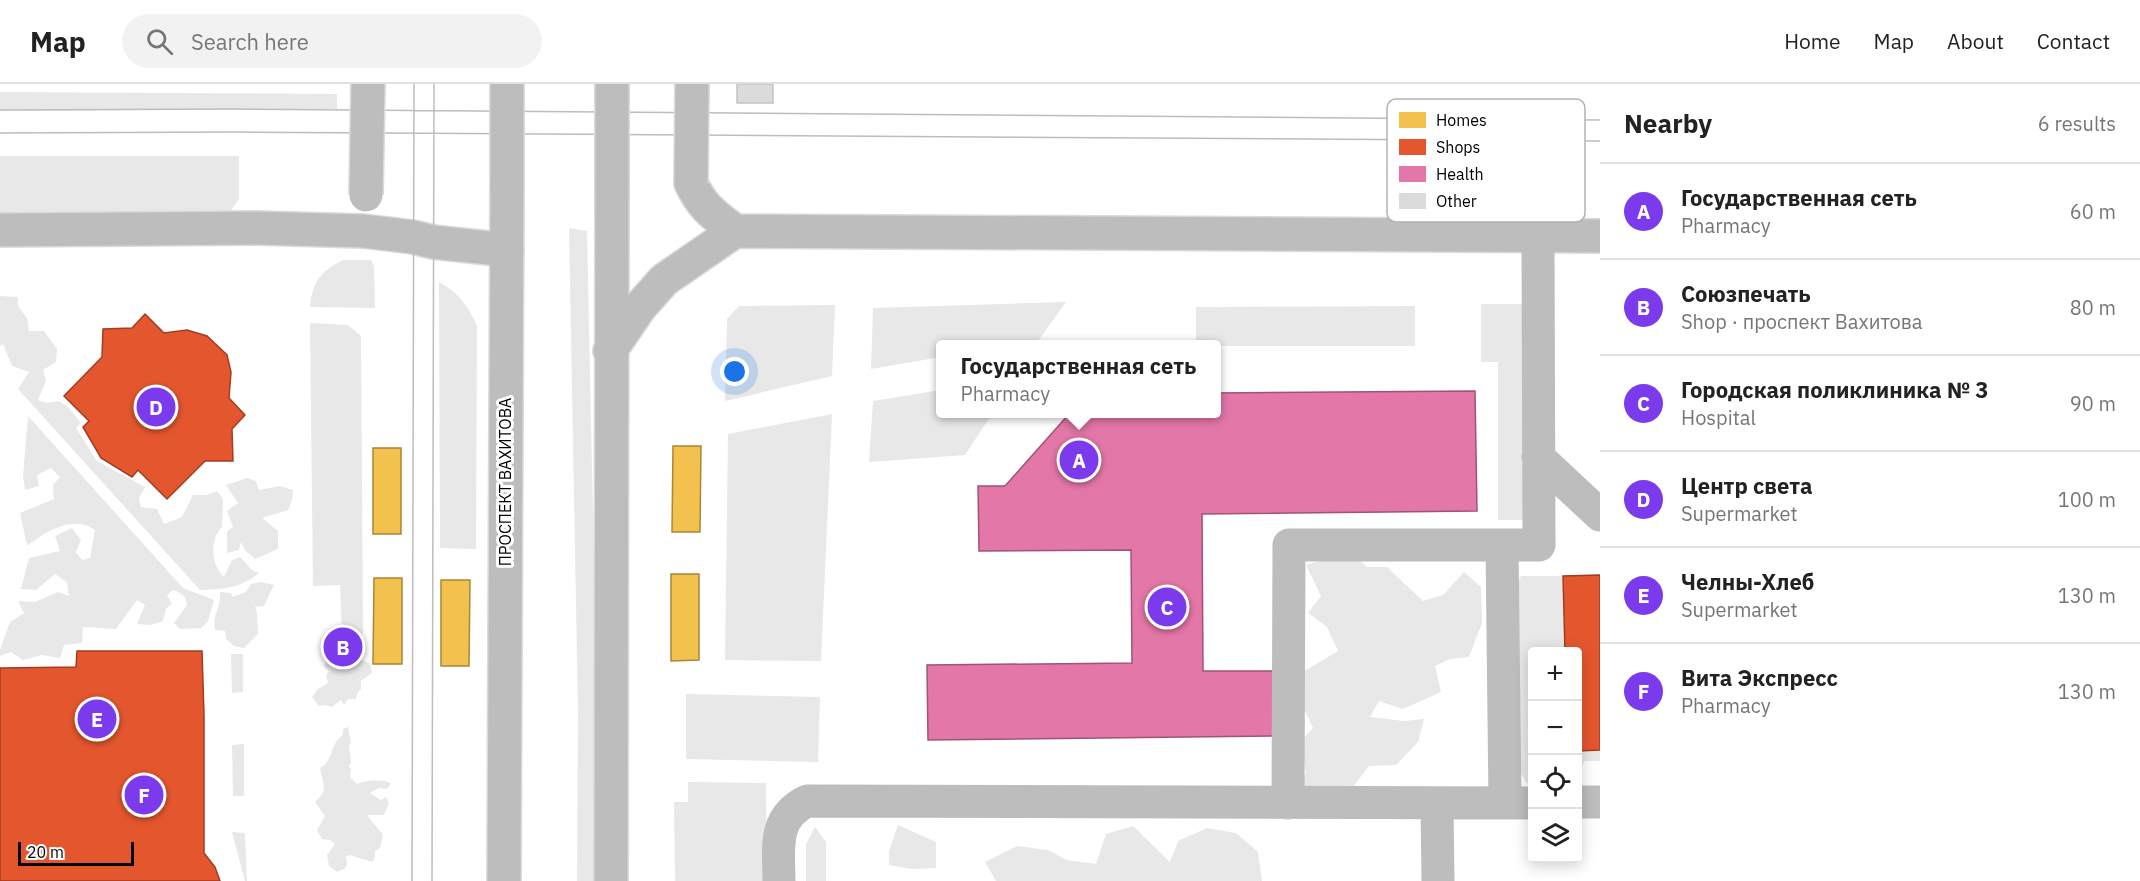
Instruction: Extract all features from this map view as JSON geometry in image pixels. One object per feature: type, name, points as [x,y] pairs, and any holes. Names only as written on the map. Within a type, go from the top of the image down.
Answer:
[{"type":"main road","points":[[363,231],[368,84]]},
{"type":"main road","name":"ПРОСПЕКТ ВАХИТОВА","points":[[504,881],[507,84]]},
{"type":"main road","points":[[612,84],[610,351],[612,880]]},
{"type":"main road","points":[[692,84],[691,183],[698,199],[709,211],[735,231]]},
{"type":"main road","points":[[0,230],[256,228],[363,231],[507,250]]},
{"type":"main road","points":[[610,351],[640,307],[664,280],[735,231],[1600,236]]},
{"type":"main road","points":[[1288,803],[1289,545],[1539,545],[1538,236]]},
{"type":"main road","points":[[1538,457],[1600,515]]},
{"type":"main road","points":[[779,881],[779,838],[782,825],[789,814],[807,801],[1519,803],[1502,545]]},
{"type":"main road","points":[[1582,802],[1600,802]]},
{"type":"main road","points":[[1437,804],[1438,881]]},
{"type":"shaded area","points":[[0,92],[337,94],[337,109],[0,111]]},
{"type":"shaded area","points":[[0,156],[239,156],[239,199],[226,217],[0,218]]},
{"type":"shaded area","points":[[569,228],[587,231],[598,752],[597,881],[577,881],[578,710]]},
{"type":"shaded area","points":[[343,260],[371,260],[374,266],[375,308],[310,307],[313,291],[319,278],[329,268]]},
{"type":"shaded area","points":[[439,282],[462,300],[477,326],[476,549],[440,548]]},
{"type":"shaded area","points":[[0,296],[18,297],[18,306],[27,318],[29,331],[44,331],[57,349],[56,362],[43,370],[46,381],[38,400],[47,403],[59,401],[68,407],[81,423],[76,428],[97,461],[145,487],[139,498],[141,507],[157,509],[164,524],[182,517],[193,495],[206,495],[217,491],[223,499],[222,527],[213,545],[216,566],[224,577],[232,560],[240,557],[252,570],[259,573],[231,587],[200,590],[18,389],[29,372],[12,366],[3,344],[0,346]]},
{"type":"shaded area","points":[[1066,302],[1039,340],[936,340],[936,358],[871,369],[873,308]]},
{"type":"shaded area","points":[[1481,304],[1525,304],[1525,520],[1498,520],[1498,362],[1481,362]]},
{"type":"shaded area","points":[[835,305],[832,376],[725,401],[727,319],[739,306]]},
{"type":"shaded area","points":[[1415,306],[1415,346],[1221,346],[1221,340],[1196,340],[1196,307]]},
{"type":"shaded area","points":[[310,323],[348,325],[361,336],[363,634],[342,634],[340,585],[313,586]]},
{"type":"shaded area","points":[[936,391],[936,418],[989,418],[965,455],[869,462],[873,401]]},
{"type":"shaded area","points":[[832,414],[821,661],[725,660],[728,434]]},
{"type":"shaded area","points":[[28,416],[183,588],[214,600],[208,621],[201,628],[180,629],[174,623],[187,605],[183,595],[173,590],[167,595],[172,604],[166,609],[163,621],[151,625],[137,624],[145,605],[137,600],[116,629],[83,627],[82,643],[64,645],[60,658],[42,655],[23,660],[11,652],[0,656],[10,622],[24,613],[18,601],[35,602],[58,592],[69,596],[67,582],[55,574],[36,590],[21,589],[29,558],[60,551],[55,536],[72,528],[81,540],[76,552],[82,560],[90,558],[95,530],[78,524],[69,524],[42,535],[27,546],[20,513],[54,499],[53,485],[60,477],[51,468],[37,475],[39,486],[25,490],[23,476]]},
{"type":"shaded area","points":[[247,478],[256,481],[259,490],[280,486],[293,490],[288,510],[262,518],[278,531],[278,549],[255,559],[245,550],[241,542],[239,550],[227,553],[227,532],[233,527],[227,511],[238,503],[226,485]]},
{"type":"shaded area","points":[[1355,556],[1367,567],[1387,567],[1423,601],[1443,595],[1464,572],[1481,587],[1482,623],[1469,657],[1450,659],[1435,666],[1441,692],[1403,709],[1379,701],[1370,717],[1404,721],[1424,719],[1418,742],[1396,765],[1369,766],[1349,792],[1300,787],[1306,773],[1301,741],[1313,728],[1296,692],[1301,673],[1338,651],[1327,627],[1308,613],[1321,596],[1306,565],[1323,559]]},
{"type":"shaded area","points":[[1521,576],[1563,576],[1565,647],[1528,647],[1528,784],[1519,769],[1516,585]]},
{"type":"shaded area","points":[[261,582],[274,585],[264,606],[255,607],[258,634],[244,648],[234,646],[226,639],[225,631],[215,630],[220,592],[230,593],[233,597],[246,592],[251,584]]},
{"type":"shaded area","points":[[357,650],[361,654],[362,661],[370,663],[372,673],[361,681],[361,689],[356,699],[348,699],[344,705],[341,700],[332,707],[319,706],[312,697],[318,689],[328,683],[326,676],[329,671],[324,666],[327,660],[354,662]]},
{"type":"shaded area","points":[[231,654],[243,654],[243,692],[232,693]]},
{"type":"shaded area","points":[[686,694],[820,697],[818,762],[686,759]]},
{"type":"shaded area","points":[[348,727],[351,743],[349,746],[350,777],[357,784],[374,780],[391,783],[387,789],[379,788],[370,793],[381,800],[386,797],[389,803],[384,815],[367,815],[383,835],[380,848],[375,851],[375,858],[372,862],[350,855],[346,856],[347,865],[337,872],[329,866],[327,855],[335,844],[330,840],[322,839],[317,830],[325,816],[315,802],[324,790],[320,768],[328,760],[343,729]]},
{"type":"shaded area","points":[[244,744],[244,796],[233,796],[232,745]]},
{"type":"shaded area","points":[[1600,750],[1600,761],[1584,761],[1582,766],[1582,751]]},
{"type":"shaded area","points":[[688,782],[766,783],[767,881],[675,881],[674,802],[688,802]]},
{"type":"shaded area","points":[[898,825],[936,842],[936,868],[912,869],[889,865],[889,851]]},
{"type":"shaded area","points":[[1133,826],[1170,862],[1178,841],[1207,828],[1236,833],[1258,852],[1262,881],[996,881],[985,862],[1017,846],[1048,850],[1067,860],[1096,864],[1106,834]]},
{"type":"shaded area","points":[[815,827],[826,842],[826,881],[806,881],[806,844]]},
{"type":"shaded area","points":[[232,832],[245,833],[247,881],[245,881]]},
{"type":"building: Homes","points":[[673,446],[701,446],[700,532],[672,532]]},
{"type":"building: Homes","points":[[373,448],[401,448],[401,534],[373,534]]},
{"type":"building: Homes","points":[[671,574],[699,574],[699,660],[671,661]]},
{"type":"building: Homes","points":[[374,578],[402,578],[402,664],[373,664]]},
{"type":"building: Homes","points":[[441,580],[470,580],[469,666],[441,666]]},
{"type":"building: Shops","points":[[145,314],[164,333],[187,330],[207,336],[227,355],[231,372],[229,398],[245,415],[232,429],[233,461],[205,461],[167,499],[138,470],[132,477],[101,458],[83,427],[89,421],[64,396],[102,357],[103,329],[132,328]]},
{"type":"building: Shops","points":[[1600,575],[1600,750],[1582,751],[1582,647],[1565,647],[1563,576]]},
{"type":"building: Shops","points":[[351,637],[352,657],[335,658],[334,638]]},
{"type":"building: Shops","points":[[77,651],[202,651],[204,853],[215,867],[220,881],[0,881],[0,668],[76,667]]},
{"type":"building: Health","points":[[1475,391],[1477,511],[1202,514],[1203,671],[1276,671],[1276,736],[928,740],[927,665],[1132,663],[1131,550],[979,551],[978,486],[1005,486],[1065,418],[1221,418],[1221,393]]},
{"type":"building: Other","points":[[737,84],[773,84],[773,103],[737,103]]},
{"type":"tram line","points":[[412,881],[414,84]]},
{"type":"tram line","points":[[432,881],[434,84]]},
{"type":"tram line","points":[[0,110],[234,109],[1387,118]]},
{"type":"tram line","points":[[1585,120],[1600,120]]},
{"type":"tram line","points":[[0,133],[234,132],[1387,140]]},
{"type":"tram line","points":[[1585,141],[1600,141]]},
{"type":"place","name":"Центр света","points":[[156,407]]},
{"type":"place","name":"Государственная сеть","points":[[1079,460]]},
{"type":"place","name":"Городская поликлиника № 3","points":[[1167,607]]},
{"type":"place","name":"Союзпечать","points":[[343,647]]},
{"type":"place","name":"Челны-Хлеб","points":[[97,719]]},
{"type":"place","name":"Вита Экспресс","points":[[144,795]]}]
